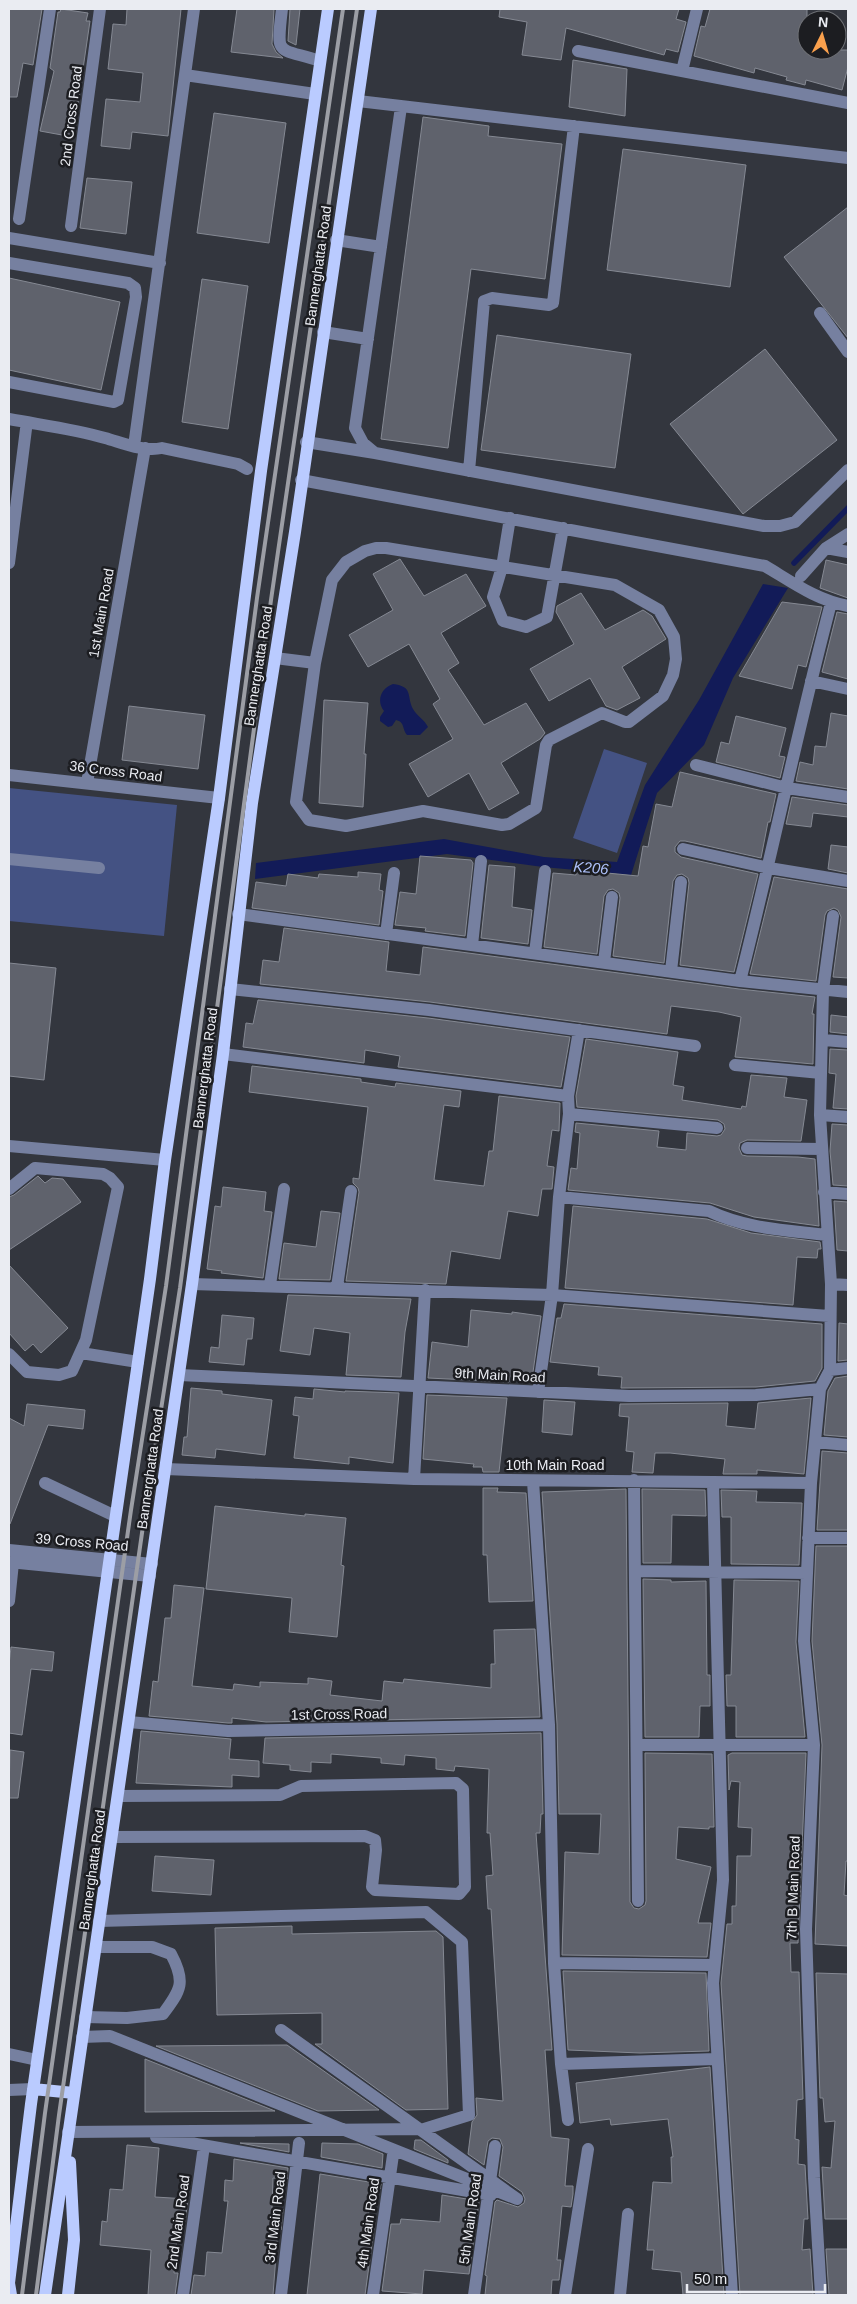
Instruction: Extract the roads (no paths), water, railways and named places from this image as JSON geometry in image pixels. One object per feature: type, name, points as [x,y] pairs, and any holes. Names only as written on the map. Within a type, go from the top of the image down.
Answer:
[{"type":"main road","name":"Bannerghatta Road","points":[[11,2295],[9,2283],[37,2060],[138,1362],[165,1160],[219,798],[261,471],[328,9]]},
{"type":"main road","name":"Bannerghatta Road","points":[[68,2132],[192,1284],[223,1054],[252,803],[371,9]]},
{"type":"main road","points":[[33,2089],[74,2093]]},
{"type":"main road","points":[[45,2295],[68,2132]]},
{"type":"main road","points":[[68,2132],[74,2240],[68,2295]]},
{"type":"street","points":[[19,218],[50,9]]},
{"type":"street","name":"2nd Cross Road","points":[[72,226],[100,9]]},
{"type":"street","name":"1st Main Road","points":[[86,783],[140,447],[160,263],[194,9]]},
{"type":"street","points":[[282,9],[278,39],[280,46],[285,52],[320,61]]},
{"type":"street","points":[[682,71],[697,9]]},
{"type":"street","points":[[578,51],[848,104]]},
{"type":"street","points":[[185,75],[315,94]]},
{"type":"street","points":[[358,101],[848,158]]},
{"type":"street","points":[[375,453],[363,443],[355,428],[402,107]]},
{"type":"street","points":[[469,470],[484,301],[492,298],[549,305],[553,303],[574,126]]},
{"type":"street","points":[[9,238],[160,263]]},
{"type":"street","points":[[336,240],[381,247]]},
{"type":"street","points":[[9,262],[128,283],[135,288],[136,297],[118,400],[114,402],[9,382]]},
{"type":"street","points":[[820,313],[848,352]]},
{"type":"street","points":[[323,332],[368,339]]},
{"type":"street","points":[[9,419],[105,438],[140,447],[161,455],[237,470],[261,471]]},
{"type":"street","points":[[9,426],[106,444],[140,447]]},
{"type":"street","points":[[9,558],[26,429]]},
{"type":"street","points":[[306,442],[772,526],[795,522],[848,470]]},
{"type":"street","points":[[301,480],[765,566],[777,573],[796,579],[831,603],[848,606]]},
{"type":"street","points":[[510,518],[502,567],[493,597],[503,621],[526,627],[547,617],[563,528]]},
{"type":"street","points":[[796,579],[826,548],[848,534]]},
{"type":"street","points":[[386,548],[502,567],[615,585],[659,610],[672,631],[676,659],[673,675],[666,692],[629,722],[602,713],[549,740],[546,745],[536,808],[509,824],[422,811],[346,826],[309,820],[296,802],[315,663],[332,580],[342,566],[355,555],[365,551],[386,548]]},
{"type":"street","points":[[826,548],[848,552]]},
{"type":"street","points":[[740,981],[769,868],[811,681],[831,603]]},
{"type":"street","points":[[275,658],[315,663]]},
{"type":"street","points":[[811,681],[848,690]]},
{"type":"street","points":[[696,765],[787,788],[848,797]]},
{"type":"street","name":"36 Cross Road","points":[[9,774],[219,798]]},
{"type":"street","points":[[683,849],[769,868],[848,881]]},
{"type":"street","points":[[9,859],[99,868]]},
{"type":"street","points":[[472,945],[481,861]]},
{"type":"street","points":[[535,954],[545,871]]},
{"type":"street","points":[[386,934],[394,872]]},
{"type":"street","points":[[671,972],[681,882]]},
{"type":"street","points":[[604,962],[612,897]]},
{"type":"street","points":[[238,914],[740,981],[848,992]]},
{"type":"street","points":[[811,1483],[820,1389],[830,1370],[829,1316],[831,1284],[820,1115],[824,1040],[824,990],[833,916]]},
{"type":"street","points":[[230,989],[429,1010],[695,1046]]},
{"type":"street","points":[[538,1392],[552,1294],[559,1197],[569,1114],[568,1096],[579,1030]]},
{"type":"street","points":[[824,1040],[848,1042]]},
{"type":"street","points":[[223,1054],[568,1096]]},
{"type":"street","points":[[735,1065],[821,1074]]},
{"type":"street","points":[[569,1114],[717,1128]]},
{"type":"street","points":[[820,1115],[848,1116]]},
{"type":"street","points":[[9,1146],[165,1160]]},
{"type":"street","points":[[746,1148],[822,1149]]},
{"type":"street","points":[[9,1189],[35,1168],[103,1174],[110,1178],[118,1187],[81,1353],[72,1371],[59,1376],[27,1372],[9,1354]]},
{"type":"street","points":[[270,1285],[284,1189]]},
{"type":"street","points":[[337,1287],[351,1192]]},
{"type":"street","points":[[824,1192],[848,1194]]},
{"type":"street","points":[[559,1197],[709,1211],[729,1221],[827,1235]]},
{"type":"street","points":[[192,1284],[552,1294],[829,1316]]},
{"type":"street","points":[[831,1284],[848,1285]]},
{"type":"street","points":[[414,1480],[425,1290]]},
{"type":"street","points":[[81,1353],[138,1362]]},
{"type":"street","points":[[830,1370],[848,1368]]},
{"type":"street","name":"9th Main Road","points":[[179,1375],[629,1396],[756,1396],[820,1389]]},
{"type":"street","points":[[815,1442],[848,1445]]},
{"type":"street","name":"10th Main Road","points":[[166,1468],[414,1480],[634,1480],[811,1483]]},
{"type":"street","points":[[634,1480],[638,1901]]},
{"type":"street","points":[[534,1481],[549,1726],[554,1963],[561,2064],[568,2120]]},
{"type":"street","points":[[713,1482],[723,1880],[713,1983],[716,2059],[732,2295]]},
{"type":"street","points":[[44,1483],[115,1516]]},
{"type":"street","name":"7th B Main Road","points":[[811,1483],[804,1640],[814,1745],[806,1929],[814,2178],[821,2295]]},
{"type":"street","points":[[808,1538],[848,1538]]},
{"type":"street","name":"39 Cross Road","points":[[9,1550],[109,1559],[151,1570]]},
{"type":"street","points":[[9,1601],[11,1563],[107,1572],[151,1570]]},
{"type":"street","points":[[635,1571],[806,1573]]},
{"type":"street","name":"1st Cross Road","points":[[128,1722],[228,1731],[549,1726]]},
{"type":"street","points":[[637,1745],[814,1745]]},
{"type":"street","points":[[112,1837],[365,1836],[375,1840],[376,1850],[372,1887],[375,1890],[459,1894],[465,1887],[463,1789],[456,1783],[300,1786],[280,1795],[118,1796]]},
{"type":"street","points":[[68,2132],[424,2129],[469,2115],[462,1942],[426,1912],[99,1921]]},
{"type":"street","points":[[85,2017],[127,2018],[163,2014],[179,1992],[180,1970],[171,1954],[152,1948],[96,1948]]},
{"type":"street","points":[[554,1963],[714,1965]]},
{"type":"street","points":[[281,2030],[517,2199]]},
{"type":"street","points":[[82,2037],[110,2036],[517,2199]]},
{"type":"street","points":[[9,2054],[37,2060]]},
{"type":"street","points":[[561,2064],[716,2059]]},
{"type":"street","points":[[9,2090],[33,2089]]},
{"type":"street","points":[[124,2132],[517,2199]]},
{"type":"street","name":"3rd Main Road","points":[[281,2295],[299,2143]]},
{"type":"street","name":"5th Main Road","points":[[474,2295],[495,2146]]},
{"type":"street","points":[[565,2295],[588,2149]]},
{"type":"street","name":"2nd Main Road","points":[[183,2295],[203,2153]]},
{"type":"street","name":"4th Main Road","points":[[373,2295],[393,2155]]},
{"type":"street","points":[[620,2295],[628,2214]]},
{"type":"water","points":[[763,584],[788,588],[733,678],[704,745],[657,793],[631,875],[543,867],[447,854],[255,879],[256,863],[444,839],[544,857],[617,862],[645,785],[699,700]]},
{"type":"water","points":[[393,684],[400,685],[407,690],[413,709],[428,727],[420,735],[407,735],[399,721],[396,720],[392,726],[388,727],[380,721],[384,711],[380,703],[381,695],[385,688]]},
{"type":"waterway","name":"K206","points":[[794,563],[848,508]]},
{"type":"railway","points":[[22,2295],[45,2113],[131,1510],[166,1286],[257,598],[343,9]]},
{"type":"railway","points":[[36,2295],[59,2115],[145,1512],[180,1288],[271,600],[357,9]]}]
